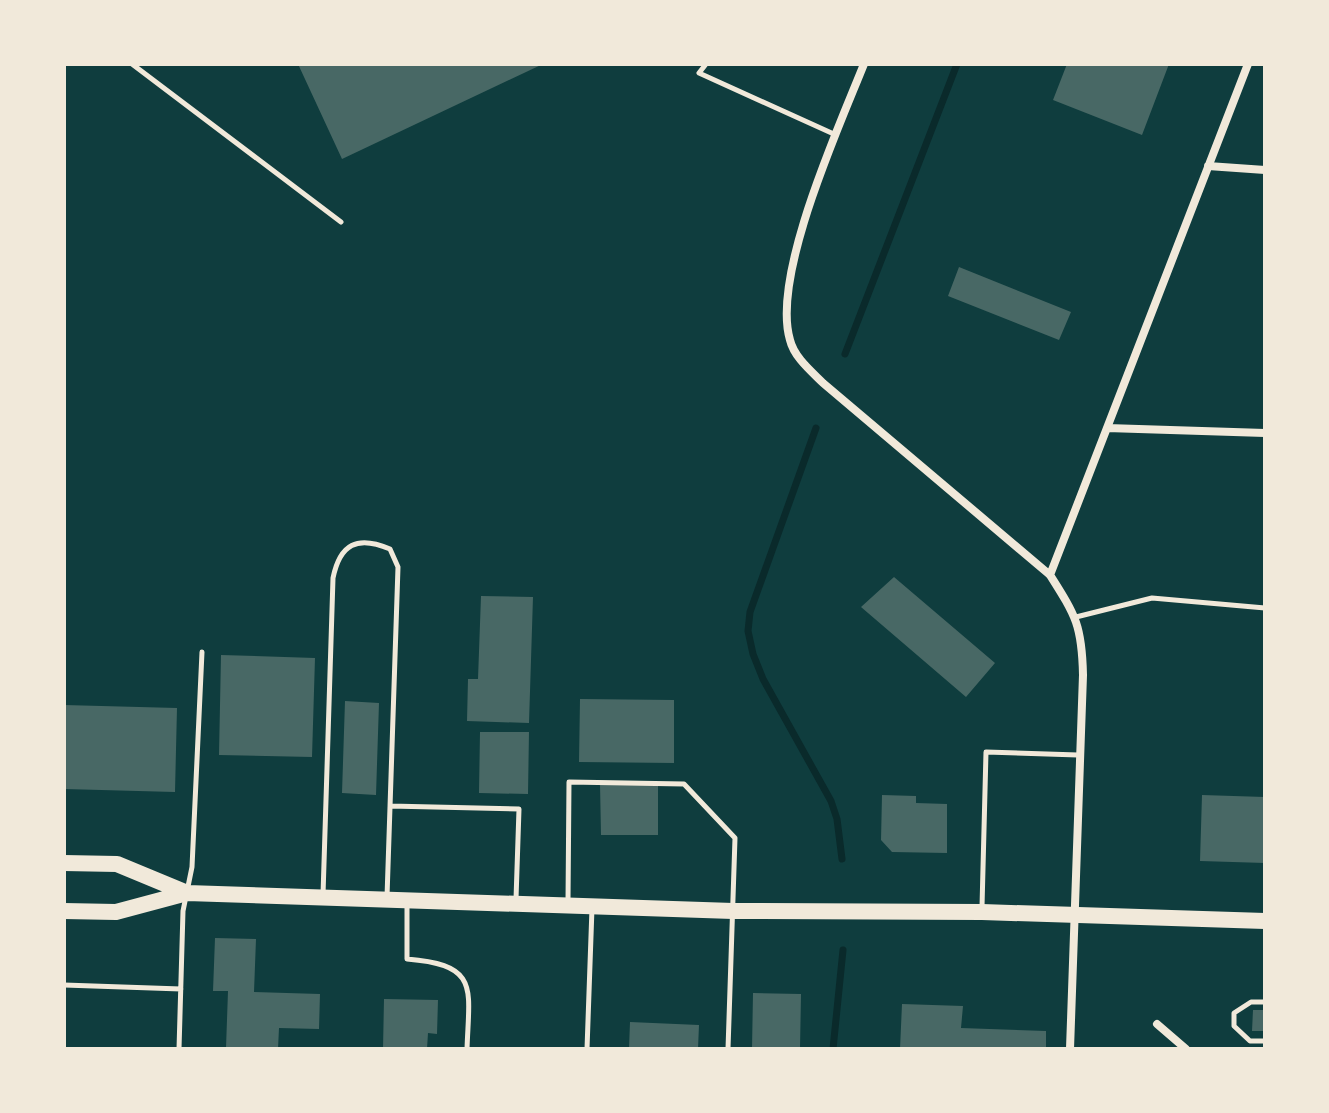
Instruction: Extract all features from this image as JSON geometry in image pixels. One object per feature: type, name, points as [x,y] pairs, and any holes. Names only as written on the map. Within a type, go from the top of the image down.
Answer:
[{"type":"highway","points":[[64,863],[117,864],[187,893]]},
{"type":"highway","points":[[64,911],[116,912],[187,893],[387,902],[733,911],[982,912],[1265,921]]},
{"type":"street","points":[[864,64],[795,251],[786,303],[790,341],[801,361],[823,383],[1050,575],[1076,617],[1083,661],[1070,1049]]},
{"type":"street","points":[[1050,575],[1248,64]]},
{"type":"street","points":[[1208,166],[1265,170]]},
{"type":"street","points":[[1107,428],[1265,433]]},
{"type":"street","points":[[1157,1024],[1186,1049]]},
{"type":"lane","points":[[132,64],[341,222]]},
{"type":"lane","points":[[706,64],[699,73],[836,135]]},
{"type":"lane","points":[[323,899],[333,578],[342,551],[365,542],[390,549],[398,567],[387,902]]},
{"type":"lane","points":[[1076,617],[1152,598],[1265,608]]},
{"type":"lane","points":[[179,1049],[183,911],[192,867],[202,652]]},
{"type":"lane","points":[[982,912],[986,752],[1078,755]]},
{"type":"lane","points":[[568,906],[569,782],[684,784],[735,838],[728,1049]]},
{"type":"lane","points":[[390,806],[519,809],[516,905]]},
{"type":"lane","points":[[407,902],[407,959],[436,961],[458,972],[469,988],[467,1049]]},
{"type":"lane","points":[[587,1049],[592,907]]},
{"type":"lane","points":[[64,985],[181,989]]},
{"type":"lane","points":[[1265,1002],[1251,1002],[1234,1013],[1234,1026],[1250,1041],[1265,1041]]},
{"type":"building","points":[[298,64],[543,64],[342,159]]},
{"type":"building","points":[[1067,64],[1169,64],[1142,135],[1053,100]]},
{"type":"building","points":[[959,267],[1071,312],[1059,340],[948,296]]},
{"type":"building","points":[[894,577],[995,663],[966,697],[861,607]]},
{"type":"building","points":[[481,596],[533,597],[529,723],[467,721],[468,679],[478,679]]},
{"type":"building","points":[[221,655],[315,658],[312,757],[219,755]]},
{"type":"building","points":[[580,699],[674,700],[674,763],[579,762]]},
{"type":"building","points":[[345,701],[379,703],[376,795],[342,793]]},
{"type":"building","points":[[64,705],[177,708],[175,792],[64,789]]},
{"type":"building","points":[[480,732],[529,732],[528,794],[479,793]]},
{"type":"building","points":[[600,784],[658,784],[658,835],[601,835]]},
{"type":"building","points":[[882,795],[916,796],[916,803],[947,804],[947,853],[892,852],[881,840]]},
{"type":"building","points":[[1202,795],[1265,797],[1265,863],[1200,861]]},
{"type":"building","points":[[215,938],[256,939],[254,992],[320,994],[319,1029],[279,1028],[278,1049],[226,1048],[228,991],[213,991]]},
{"type":"building","points":[[753,993],[801,994],[800,1049],[752,1049]]},
{"type":"building","points":[[384,999],[438,1000],[437,1034],[428,1033],[427,1049],[383,1049]]},
{"type":"building","points":[[902,1004],[963,1006],[961,1028],[1046,1031],[1046,1049],[900,1049]]},
{"type":"building","points":[[1253,1010],[1265,1010],[1265,1031],[1252,1031]]},
{"type":"building","points":[[630,1022],[699,1025],[698,1049],[629,1049]]},
{"type":"waterway","points":[[845,354],[957,64]]},
{"type":"waterway","points":[[816,428],[750,612],[748,631],[763,679],[831,801],[837,819],[842,859]]},
{"type":"waterway","points":[[833,1049],[843,950]]}]
